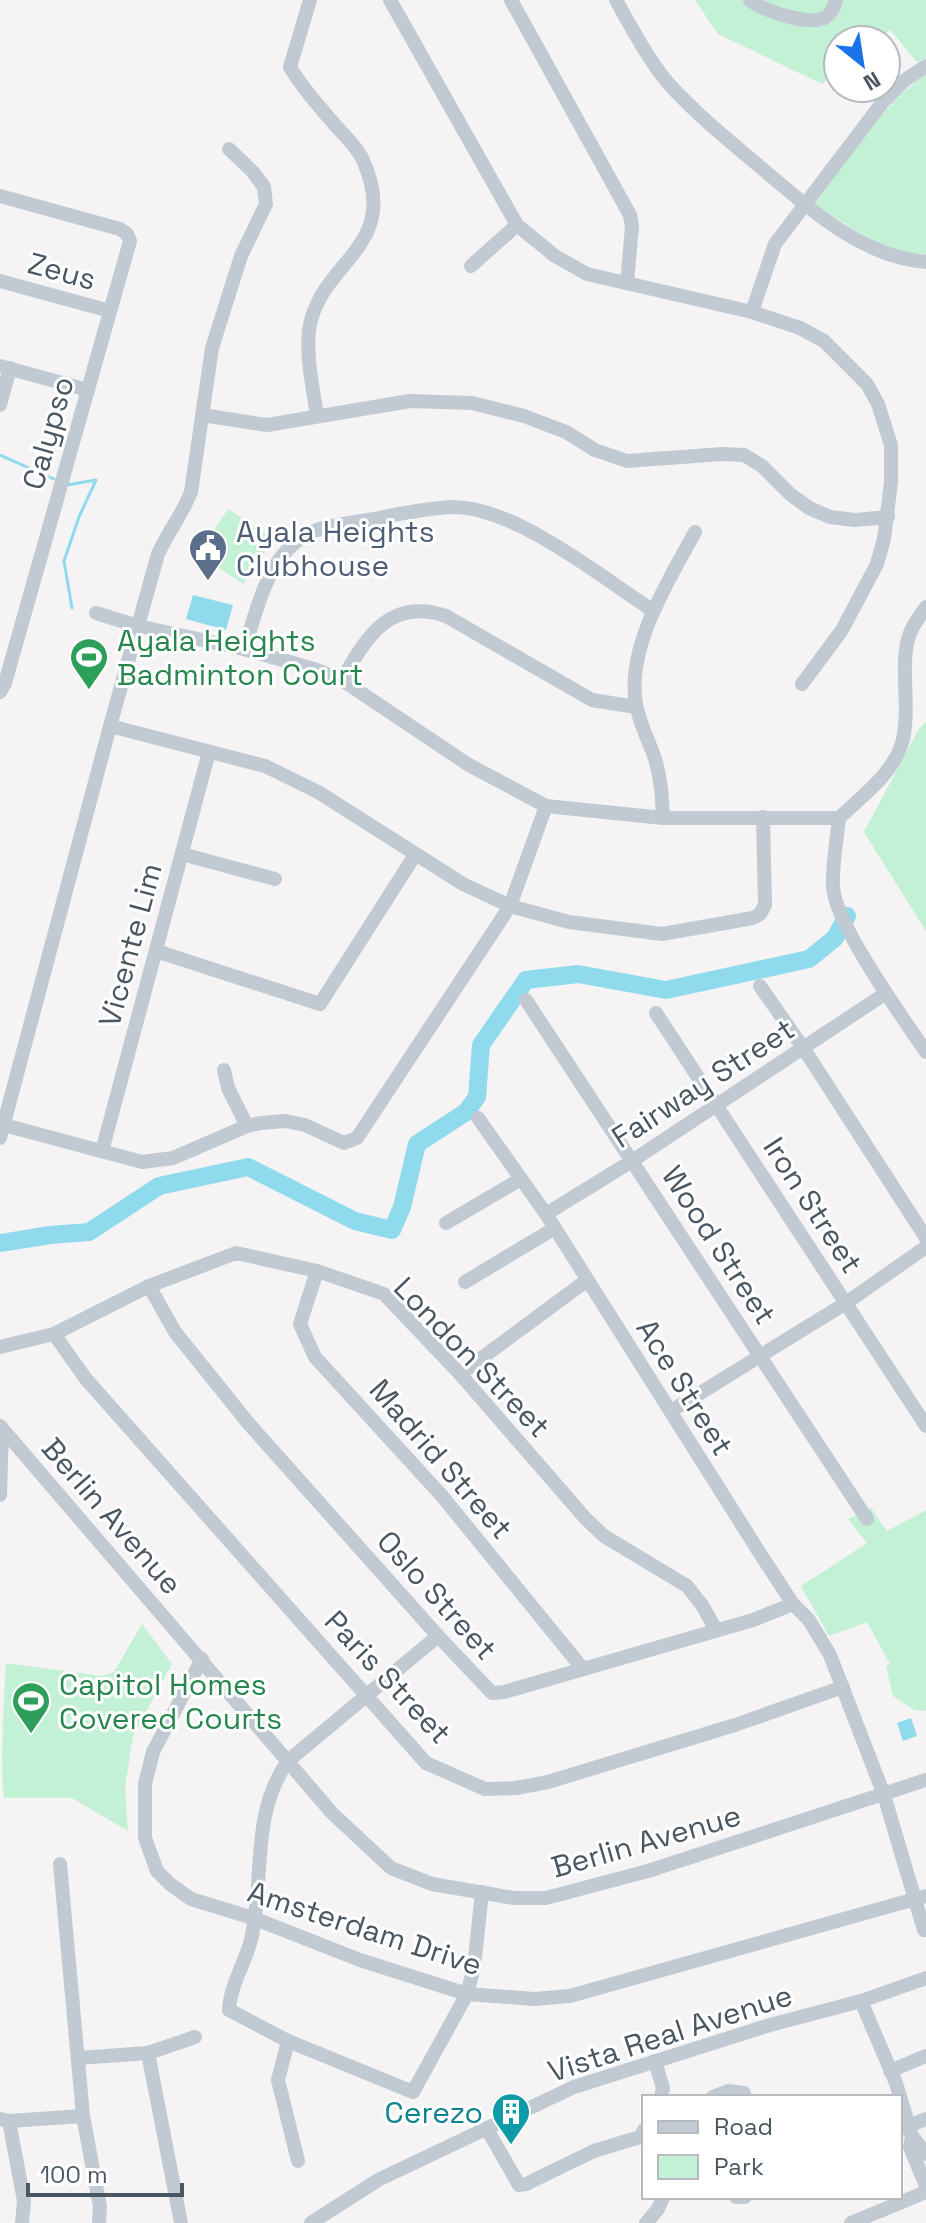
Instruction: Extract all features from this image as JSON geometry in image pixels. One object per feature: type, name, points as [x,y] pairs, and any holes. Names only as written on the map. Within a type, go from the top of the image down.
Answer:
[{"type":"street","points":[[310,0],[290,67],[301,86],[361,156],[373,203],[371,224],[364,241],[327,287],[309,329],[317,416]]},
{"type":"street","points":[[390,0],[517,225],[555,256],[587,274],[752,312],[800,328],[824,341],[867,384],[878,404],[891,445],[888,517],[877,564],[842,630],[802,684]]},
{"type":"street","points":[[511,0],[630,215],[632,227],[627,283]]},
{"type":"street","points":[[616,0],[667,82],[719,132],[805,204],[854,239],[909,261],[926,262]]},
{"type":"street","points":[[750,0],[757,6],[803,21],[815,21],[826,18],[836,0]]},
{"type":"street","points":[[752,312],[775,244],[882,103],[905,80],[926,66]]},
{"type":"street","points":[[229,149],[264,187],[266,204],[241,256],[212,348],[191,492],[182,515],[158,554],[2,1131],[142,1162],[173,1158],[247,1126],[285,1121],[305,1125],[344,1143],[357,1138],[510,906],[546,806]]},
{"type":"street","name":"Calypso","points":[[0,196],[120,229],[130,241],[0,692]]},
{"type":"street","points":[[471,266],[517,225]]},
{"type":"street","name":"Zeus","points":[[0,281],[110,311]]},
{"type":"street","points":[[0,405],[5,367],[88,390]]},
{"type":"street","points":[[202,415],[267,425],[410,401],[472,403],[524,416],[566,432],[595,450],[627,461],[744,455],[762,466],[809,508],[830,517],[855,520],[888,517]]},
{"type":"street","points":[[244,649],[269,574],[290,547],[304,536],[333,527],[455,507],[497,516],[535,533],[652,610]]},
{"type":"street","points":[[663,818],[655,760],[636,707],[633,682],[652,610],[695,532]]},
{"type":"street","points":[[926,607],[907,640],[906,722],[901,746],[883,776],[839,818],[833,889],[846,926],[926,1052]]},
{"type":"street","points":[[342,680],[363,642],[377,628],[412,610],[431,611],[446,616],[592,700],[636,707]]},
{"type":"street","points":[[96,613],[138,626],[244,649],[342,680],[469,765],[546,806],[663,818],[839,818]]},
{"type":"street","points":[[110,726],[265,766],[318,792],[463,884],[510,906],[569,922],[662,934],[753,918],[760,914],[765,905],[763,817]]},
{"type":"street","name":"Vicente Lim","points":[[102,1151],[209,752]]},
{"type":"street","points":[[182,854],[275,879]]},
{"type":"street","points":[[156,951],[320,1004],[415,855]]},
{"type":"street","points":[[760,986],[926,1238]]},
{"type":"street","name":"Fairway Street","points":[[546,1214],[632,1161],[886,993]]},
{"type":"street","name":"Wood Street","points":[[526,1000],[867,1519]]},
{"type":"street","name":"Iron Street","points":[[656,1013],[926,1426]]},
{"type":"street","points":[[224,1070],[228,1088],[247,1126]]},
{"type":"street","name":"Ace Street","points":[[478,1118],[546,1214],[793,1604],[809,1620],[830,1655],[920,1898],[924,1930]]},
{"type":"street","points":[[446,1223],[521,1179]]},
{"type":"street","points":[[465,1282],[555,1228]]},
{"type":"street","points":[[671,1411],[846,1303],[926,1247]]},
{"type":"street","name":"London Street","points":[[0,1347],[54,1334],[149,1286],[236,1253],[317,1271],[384,1294],[460,1374],[586,1519],[604,1536],[687,1586],[716,1630]]},
{"type":"street","name":"Madrid Street","points":[[317,1271],[300,1324],[315,1357],[442,1496],[583,1669]]},
{"type":"street","points":[[460,1374],[586,1281]]},
{"type":"street","name":"Oslo Street","points":[[149,1286],[175,1332],[249,1424],[492,1693],[753,1620],[793,1604]]},
{"type":"street","name":"Paris Street","points":[[54,1334],[86,1379],[426,1763],[485,1789],[516,1788],[548,1782],[735,1725],[843,1687]]},
{"type":"street","points":[[0,1495],[1,1427]]},
{"type":"street","name":"Berlin Avenue","points":[[1,1427],[332,1813],[391,1868],[432,1884],[514,1898],[546,1898],[648,1871],[926,1780]]},
{"type":"street","points":[[438,1636],[288,1761],[268,1799],[251,1939],[228,2006],[231,2012],[288,2041],[409,2092],[415,2090],[467,1994],[474,1967],[482,1892]]},
{"type":"street","name":"Amsterdam Drive","points":[[202,1659],[153,1752],[145,1784],[145,1838],[157,1871],[191,1899],[253,1918],[360,1960],[467,1994],[535,1999],[570,1996],[920,1898]]},
{"type":"street","points":[[60,1864],[83,2116],[100,2207],[99,2223]]},
{"type":"street","name":"Vista Real Avenue","points":[[311,2223],[378,2180],[574,2087],[770,2025],[861,2001],[926,1978]]},
{"type":"street","points":[[861,2001],[897,2095]]},
{"type":"street","points":[[78,2058],[148,2053],[195,2037]]},
{"type":"street","points":[[288,2041],[278,2080],[298,2161]]},
{"type":"street","points":[[148,2053],[181,2223]]},
{"type":"street","points":[[890,2071],[926,2056]]},
{"type":"street","points":[[655,2061],[663,2088],[661,2095]]},
{"type":"street","points":[[718,2095],[728,2091],[744,2093]]},
{"type":"street","points":[[22,2223],[24,2201],[5,2120],[83,2116]]},
{"type":"street","points":[[907,2130],[926,2119]]},
{"type":"street","points":[[487,2129],[519,2185],[594,2151],[642,2136]]},
{"type":"street","points":[[907,2130],[926,2154]]},
{"type":"street","points":[[907,2130],[910,2147],[926,2186]]},
{"type":"street","points":[[851,2223],[888,2216],[926,2192]]},
{"type":"street","points":[[646,2223],[662,2199]]},
{"type":"green space","points":[[695,0],[926,0],[926,58],[917,62],[902,44],[902,24],[822,24],[822,84],[718,34]]},
{"type":"green space","points":[[926,74],[926,256],[881,244],[815,204],[879,118],[892,104],[902,104],[902,94]]},
{"type":"green space","points":[[228,509],[273,539],[243,584],[198,554]]},
{"type":"green space","points":[[926,722],[926,931],[864,832],[919,729]]},
{"type":"green space","points":[[871,1508],[887,1531],[926,1510],[926,1711],[914,1710],[893,1696],[886,1667],[890,1664],[867,1622],[829,1636],[801,1586],[867,1543],[848,1519]]},
{"type":"green space","points":[[142,1624],[172,1664],[133,1736],[125,1787],[128,1831],[72,1798],[4,1798],[2,1754],[6,1663],[101,1676],[114,1672]]},
{"type":"water","points":[[193,595],[233,605],[226,630],[186,619]]},
{"type":"water","points":[[911,1718],[917,1736],[903,1741],[897,1723]]},
{"type":"waterway","points":[[0,455],[54,479]]},
{"type":"waterway","points":[[67,485],[96,480],[64,561],[72,608]]},
{"type":"waterway","points":[[0,1243],[89,1232],[159,1186],[248,1167],[355,1221],[392,1230],[402,1207],[417,1144],[466,1112],[477,1097],[481,1045],[526,980],[578,974],[666,990],[809,959],[835,938],[847,916]]},
{"type":"place","name":"Ayala Heights Clubhouse","points":[[208,582]]},
{"type":"place","name":"Ayala Heights Badminton Court","points":[[89,691]]},
{"type":"place","name":"Capitol Homes Covered Courts","points":[[31,1735]]},
{"type":"place","name":"Cerezo","points":[[511,2146]]}]
